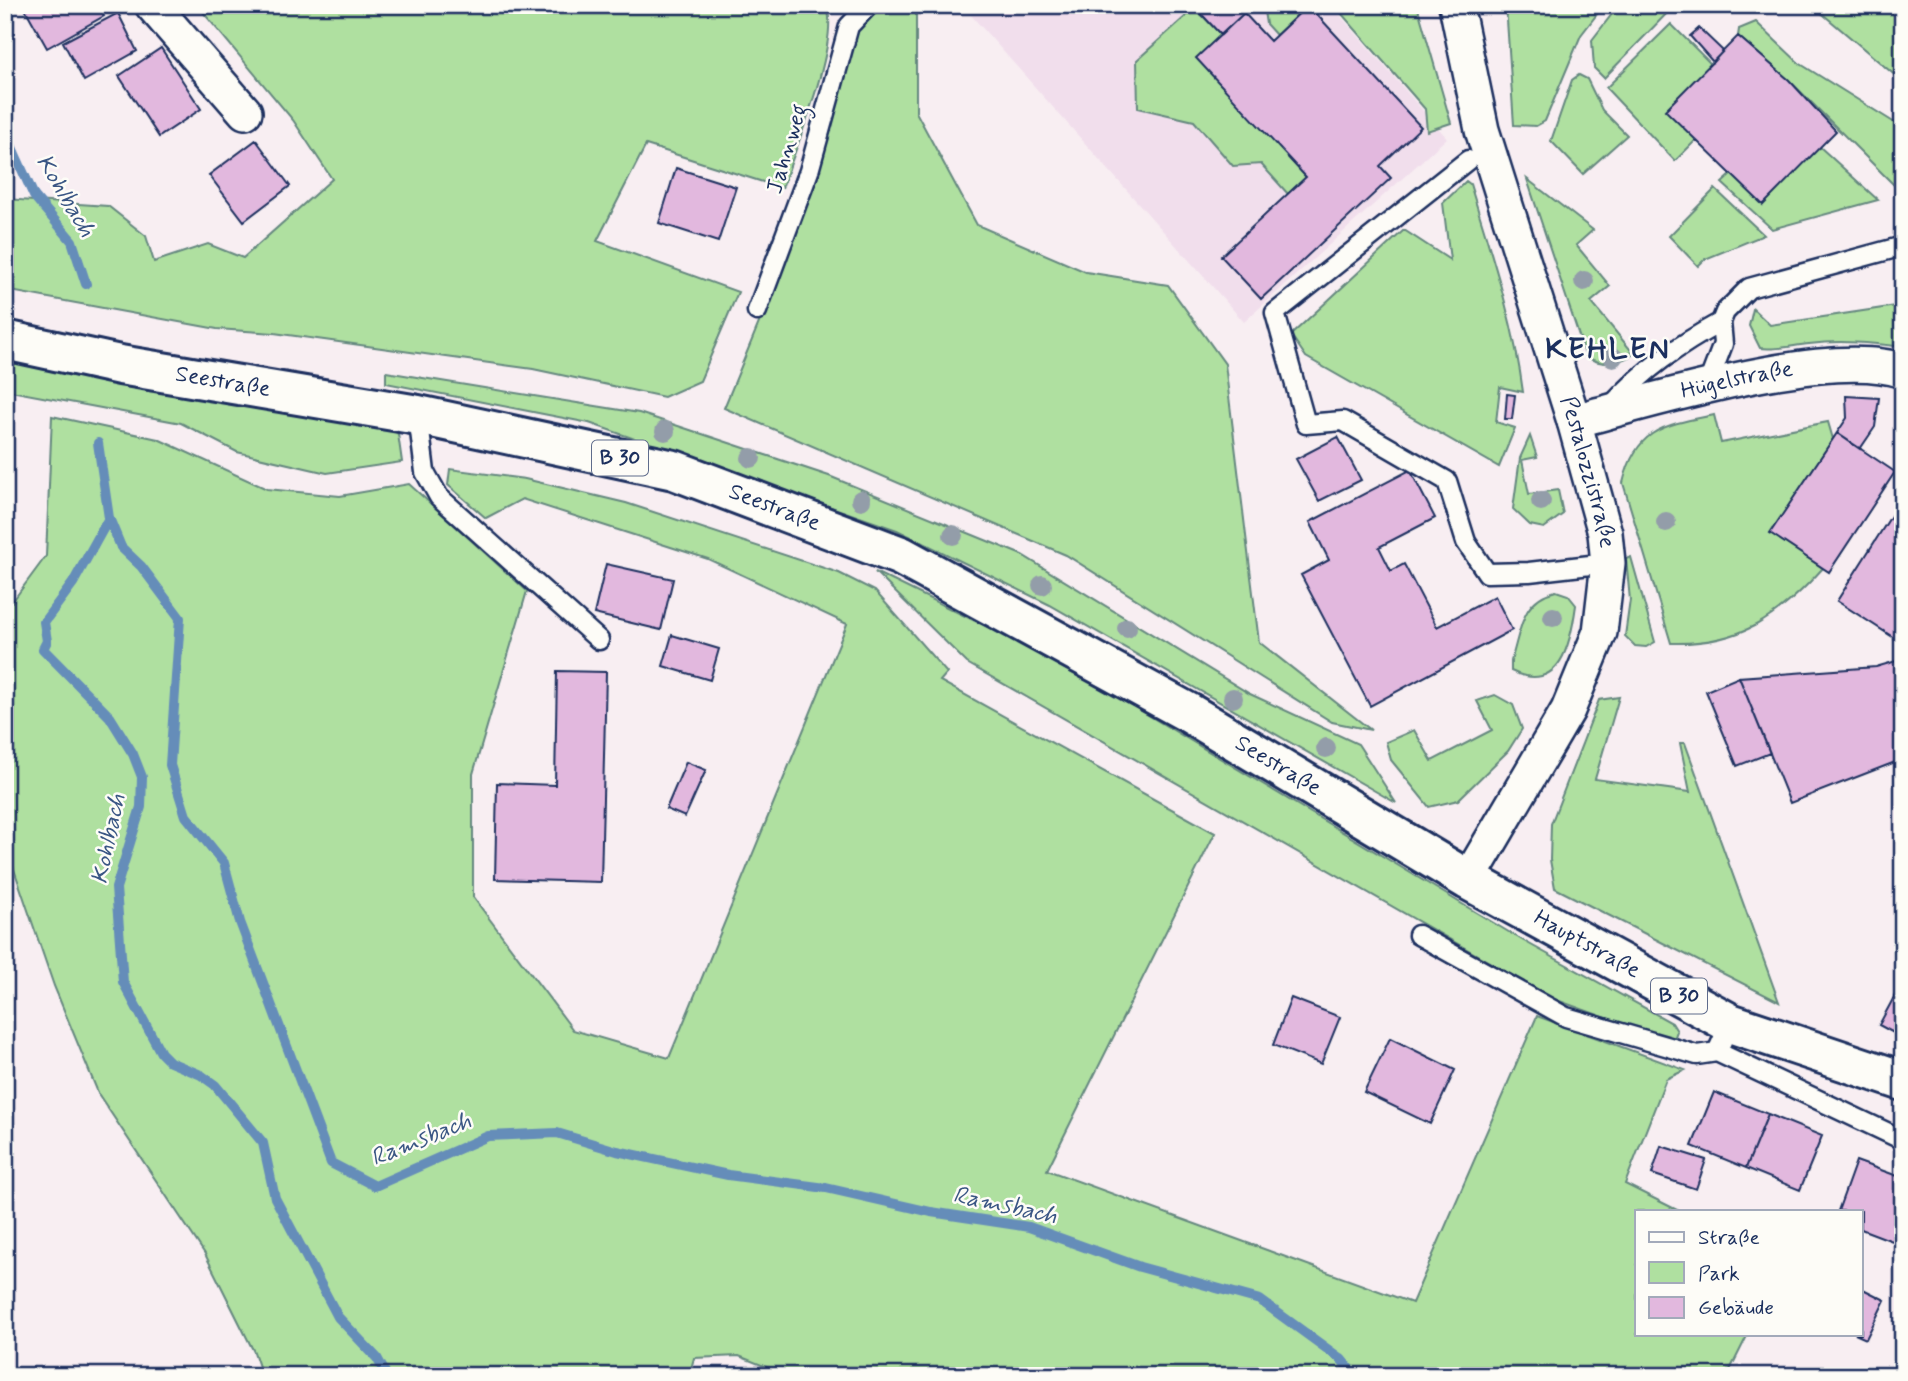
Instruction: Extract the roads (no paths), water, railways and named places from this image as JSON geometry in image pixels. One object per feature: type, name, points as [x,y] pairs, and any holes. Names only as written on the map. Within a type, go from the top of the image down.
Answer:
[{"type":"main road","name":"Seestraße","points":[[5,340],[120,365],[418,415],[674,470],[901,556],[1189,713],[1468,880]]},
{"type":"main road","name":"Hauptstraße","points":[[1468,880],[1723,1037],[1903,1082]]},
{"type":"street","points":[[152,5],[245,112]]},
{"type":"street","name":"Pestalozzistraße","points":[[1457,5],[1482,130],[1590,417],[1608,563],[1600,632],[1574,698],[1532,775],[1468,880]]},
{"type":"street","name":"Hügelstraße","points":[[1590,417],[1707,386],[1837,364],[1903,372]]},
{"type":"lane","name":"Jahnweg","points":[[757,311],[809,171],[849,26],[869,5]]},
{"type":"lane","points":[[1468,160],[1275,313],[1306,424],[1343,421],[1447,481],[1466,542],[1487,573],[1608,563]]},
{"type":"lane","points":[[1707,386],[1723,344],[1721,322],[1725,312],[1749,288],[1903,246]]},
{"type":"lane","points":[[1590,417],[1635,378],[1684,342],[1721,322]]},
{"type":"lane","points":[[418,415],[425,472],[439,497],[599,640]]},
{"type":"lane","points":[[1418,935],[1566,1017],[1697,1055],[1723,1037],[1903,1140]]},
{"type":"waterway","name":"Kohlbach","points":[[5,132],[34,196],[72,241],[86,284]]},
{"type":"waterway","name":"Kohlbach","points":[[98,443],[109,518],[73,583],[44,622],[47,641],[43,649],[110,717],[133,754],[142,777],[141,807],[116,888],[123,982],[161,1053],[170,1062],[201,1075],[215,1085],[263,1143],[275,1198],[338,1317],[377,1358],[387,1376]]},
{"type":"waterway","name":"Ramsbach","points":[[109,518],[121,547],[141,566],[180,618],[170,765],[186,816],[224,863],[240,922],[331,1163],[375,1186],[488,1136],[557,1133],[617,1151],[728,1175],[826,1188],[931,1212],[1029,1227],[1140,1267],[1260,1300],[1341,1359],[1355,1376]]},
{"type":"district","name":"KEHLEN","points":[[1608,349]]}]
